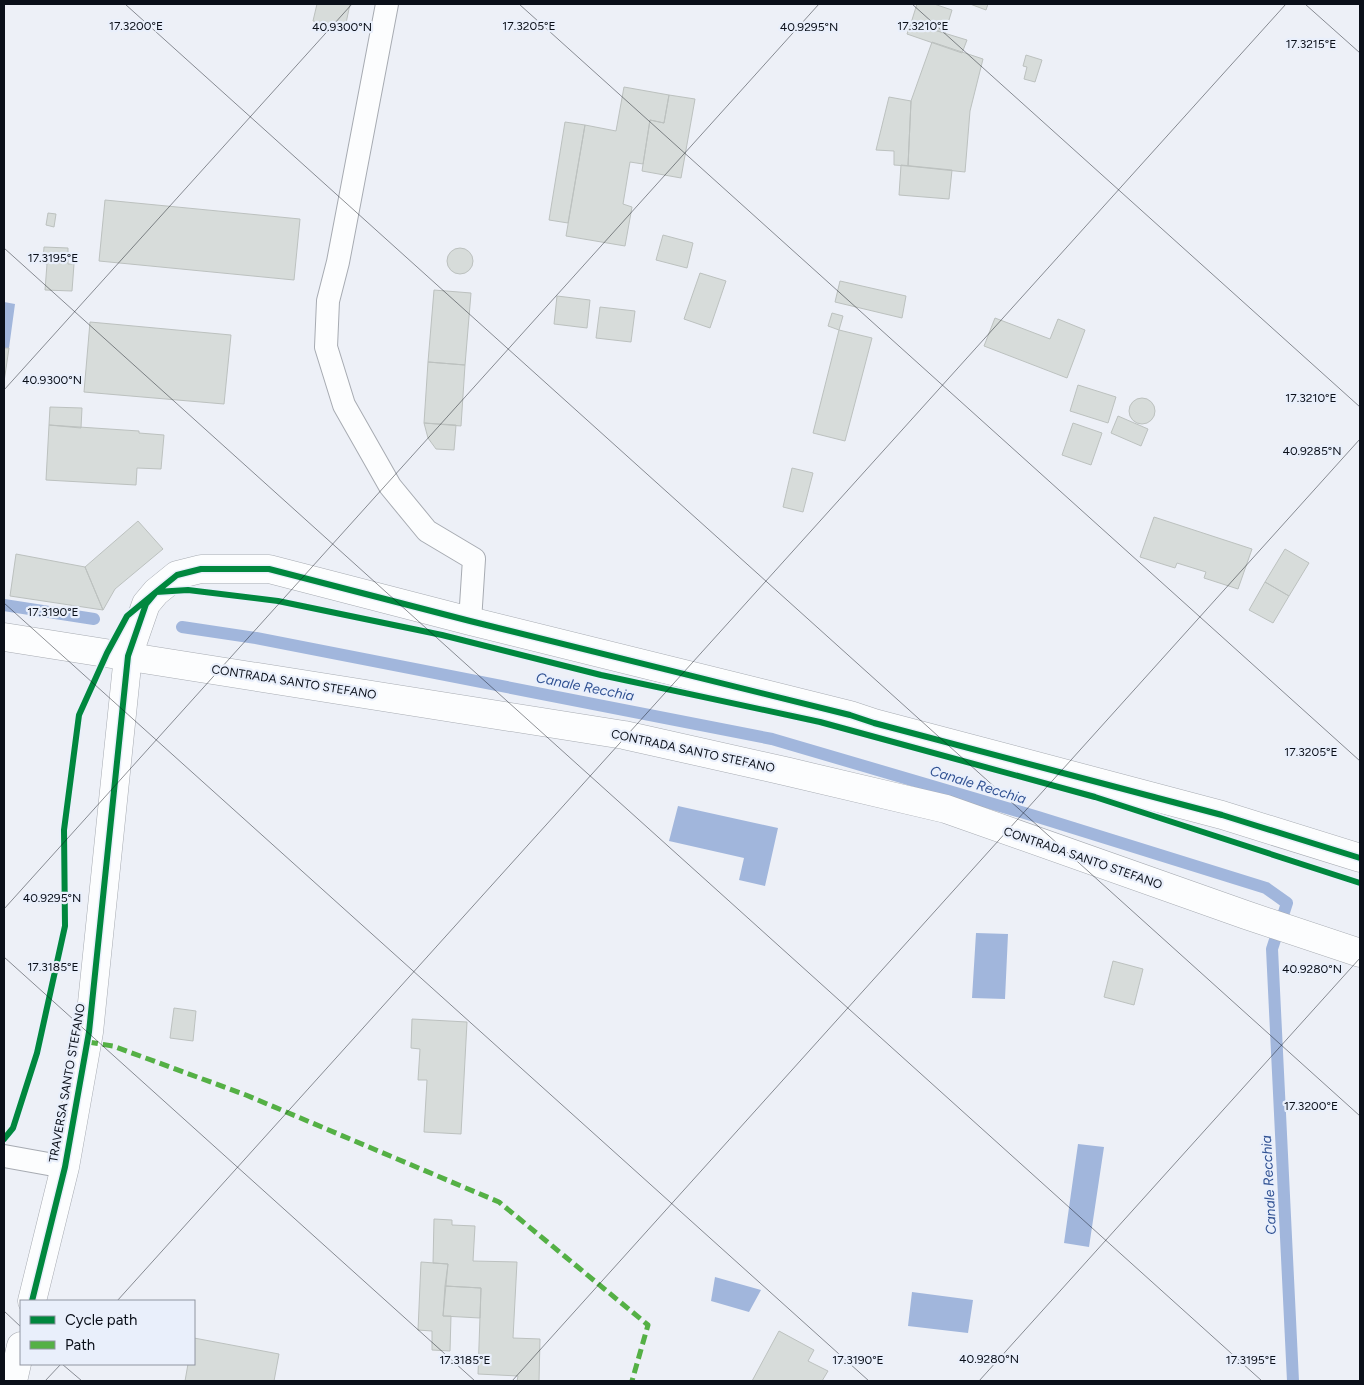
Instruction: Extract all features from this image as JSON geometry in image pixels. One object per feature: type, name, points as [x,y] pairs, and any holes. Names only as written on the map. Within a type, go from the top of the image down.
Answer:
[{"type":"street","name":"TRAVERSA SANTO STEFANO","points":[[32,1300],[65,1167],[89,1032],[128,656],[146,604],[176,575],[201,569],[269,569],[850,715],[1222,815],[1360,858]]},
{"type":"street","name":"CONTRADA SANTO STEFANO","points":[[4,637],[624,735],[798,774],[946,809],[1246,915],[1360,953]]},
{"type":"street","points":[[13,1381],[20,1350]]},
{"type":"lane","points":[[387,4],[338,262],[328,301],[326,347],[344,405],[390,486],[427,531],[474,559],[470,621]]},
{"type":"lane","points":[[4,1156],[65,1167]]},
{"type":"water","points":[[4,302],[15,304],[9,348],[4,348]]},
{"type":"water","points":[[678,806],[778,828],[765,886],[739,880],[744,858],[669,841]]},
{"type":"water","points":[[976,933],[1008,934],[1005,999],[972,998]]},
{"type":"water","points":[[1078,1144],[1104,1147],[1089,1247],[1064,1243]]},
{"type":"water","points":[[715,1277],[761,1290],[749,1312],[711,1301]]},
{"type":"water","points":[[912,1292],[973,1300],[968,1333],[908,1326]]},
{"type":"building","points":[[317,4],[350,4],[345,28],[313,21]]},
{"type":"building","points":[[917,4],[934,4],[952,10],[945,33],[911,23]]},
{"type":"building","points":[[970,4],[988,4],[986,10]]},
{"type":"building","points":[[911,23],[967,40],[962,53],[907,34]]},
{"type":"building","points":[[932,42],[983,59],[970,111],[965,172],[908,166],[911,101]]},
{"type":"building","points":[[1026,55],[1042,60],[1035,82],[1024,79],[1027,67],[1023,66]]},
{"type":"building","points":[[624,87],[669,95],[664,123],[650,120],[643,164],[630,162],[623,204],[632,207],[625,246],[566,236],[585,125],[616,131]]},
{"type":"building","points":[[669,95],[695,99],[681,178],[642,171],[650,120],[664,123]]},
{"type":"building","points":[[889,97],[911,101],[908,166],[894,165],[894,151],[876,150]]},
{"type":"building","points":[[565,122],[585,125],[568,223],[549,220]]},
{"type":"building","points":[[901,165],[952,170],[949,199],[899,195]]},
{"type":"building","points":[[105,200],[300,219],[294,280],[99,261]]},
{"type":"building","points":[[48,213],[56,214],[54,227],[46,225]]},
{"type":"building","points":[[663,235],[693,243],[687,268],[656,260]]},
{"type":"building","points":[[44,247],[68,248],[68,264],[74,264],[72,291],[45,290],[47,264],[43,263]]},
{"type":"building","points":[[460,248],[470,251],[473,261],[470,271],[460,274],[450,271],[447,261],[450,251]]},
{"type":"building","points":[[700,273],[726,281],[710,328],[684,319]]},
{"type":"building","points":[[840,281],[906,296],[902,318],[835,302]]},
{"type":"building","points":[[434,290],[471,293],[465,365],[428,362]]},
{"type":"building","points":[[557,296],[590,300],[587,328],[554,324]]},
{"type":"building","points":[[600,307],[635,311],[631,342],[596,338]]},
{"type":"building","points":[[832,313],[843,316],[839,330],[828,326]]},
{"type":"building","points":[[995,318],[1050,339],[1058,319],[1085,330],[1067,378],[984,346]]},
{"type":"building","points":[[90,322],[231,335],[224,404],[84,392]]},
{"type":"building","points":[[839,330],[872,338],[845,441],[813,433]]},
{"type":"building","points":[[4,348],[9,348],[4,382]]},
{"type":"building","points":[[428,362],[465,365],[461,426],[424,423]]},
{"type":"building","points":[[1078,385],[1116,397],[1108,423],[1070,411]]},
{"type":"building","points":[[1142,398],[1151,402],[1155,411],[1151,420],[1142,424],[1133,420],[1129,411],[1133,402]]},
{"type":"building","points":[[50,407],[82,408],[81,428],[49,425]]},
{"type":"building","points":[[1118,416],[1148,429],[1141,446],[1111,433]]},
{"type":"building","points":[[424,423],[456,425],[454,450],[436,449],[428,438]]},
{"type":"building","points":[[1073,423],[1102,433],[1091,465],[1062,455]]},
{"type":"building","points":[[49,425],[139,431],[139,433],[164,435],[161,469],[137,468],[136,485],[46,480]]},
{"type":"building","points":[[792,468],[813,473],[803,512],[783,507]]},
{"type":"building","points":[[1154,517],[1252,549],[1238,589],[1204,578],[1206,572],[1177,563],[1175,568],[1140,557]]},
{"type":"building","points":[[138,521],[163,549],[115,589],[103,610],[85,567]]},
{"type":"building","points":[[1285,549],[1309,563],[1289,596],[1265,582]]},
{"type":"building","points":[[16,554],[85,567],[103,610],[10,596]]},
{"type":"building","points":[[1265,582],[1289,596],[1273,623],[1249,610]]},
{"type":"building","points":[[1113,961],[1143,969],[1134,1005],[1104,997]]},
{"type":"building","points":[[174,1008],[196,1011],[193,1041],[170,1038]]},
{"type":"building","points":[[412,1019],[467,1022],[461,1134],[424,1132],[427,1080],[418,1080],[420,1049],[411,1048]]},
{"type":"building","points":[[434,1219],[452,1220],[452,1225],[475,1226],[473,1261],[517,1262],[513,1338],[540,1339],[539,1381],[517,1381],[518,1376],[478,1374],[481,1288],[445,1286],[448,1264],[433,1263]]},
{"type":"building","points":[[421,1262],[448,1264],[443,1316],[451,1316],[450,1351],[432,1350],[432,1331],[418,1330]]},
{"type":"building","points":[[445,1286],[481,1288],[480,1318],[443,1316]]},
{"type":"building","points":[[779,1331],[814,1350],[808,1361],[828,1371],[822,1381],[752,1381]]},
{"type":"building","points":[[195,1338],[279,1354],[274,1381],[185,1381],[188,1365],[195,1365]]},
{"type":"waterway","name":"Canale Recchia","points":[[4,605],[94,619]]},
{"type":"waterway","name":"Canale Recchia","points":[[182,627],[256,638],[772,739],[1038,817],[1266,888],[1287,903],[1272,949],[1293,1381]]},
{"type":"marked path","points":[[88,1042],[113,1046],[246,1095],[499,1202],[648,1325],[632,1381]]},
{"type":"cycle path","points":[[32,1300],[65,1167],[89,1032],[128,656],[146,604],[156,592],[177,575],[201,569],[269,569],[850,715],[1222,815],[1360,858]]},
{"type":"cycle path","points":[[4,1139],[13,1128],[37,1053],[65,926],[64,830],[79,715],[107,653],[127,616],[156,592],[188,590],[278,601],[442,635],[601,675],[820,722],[1095,797],[1360,883]]}]
